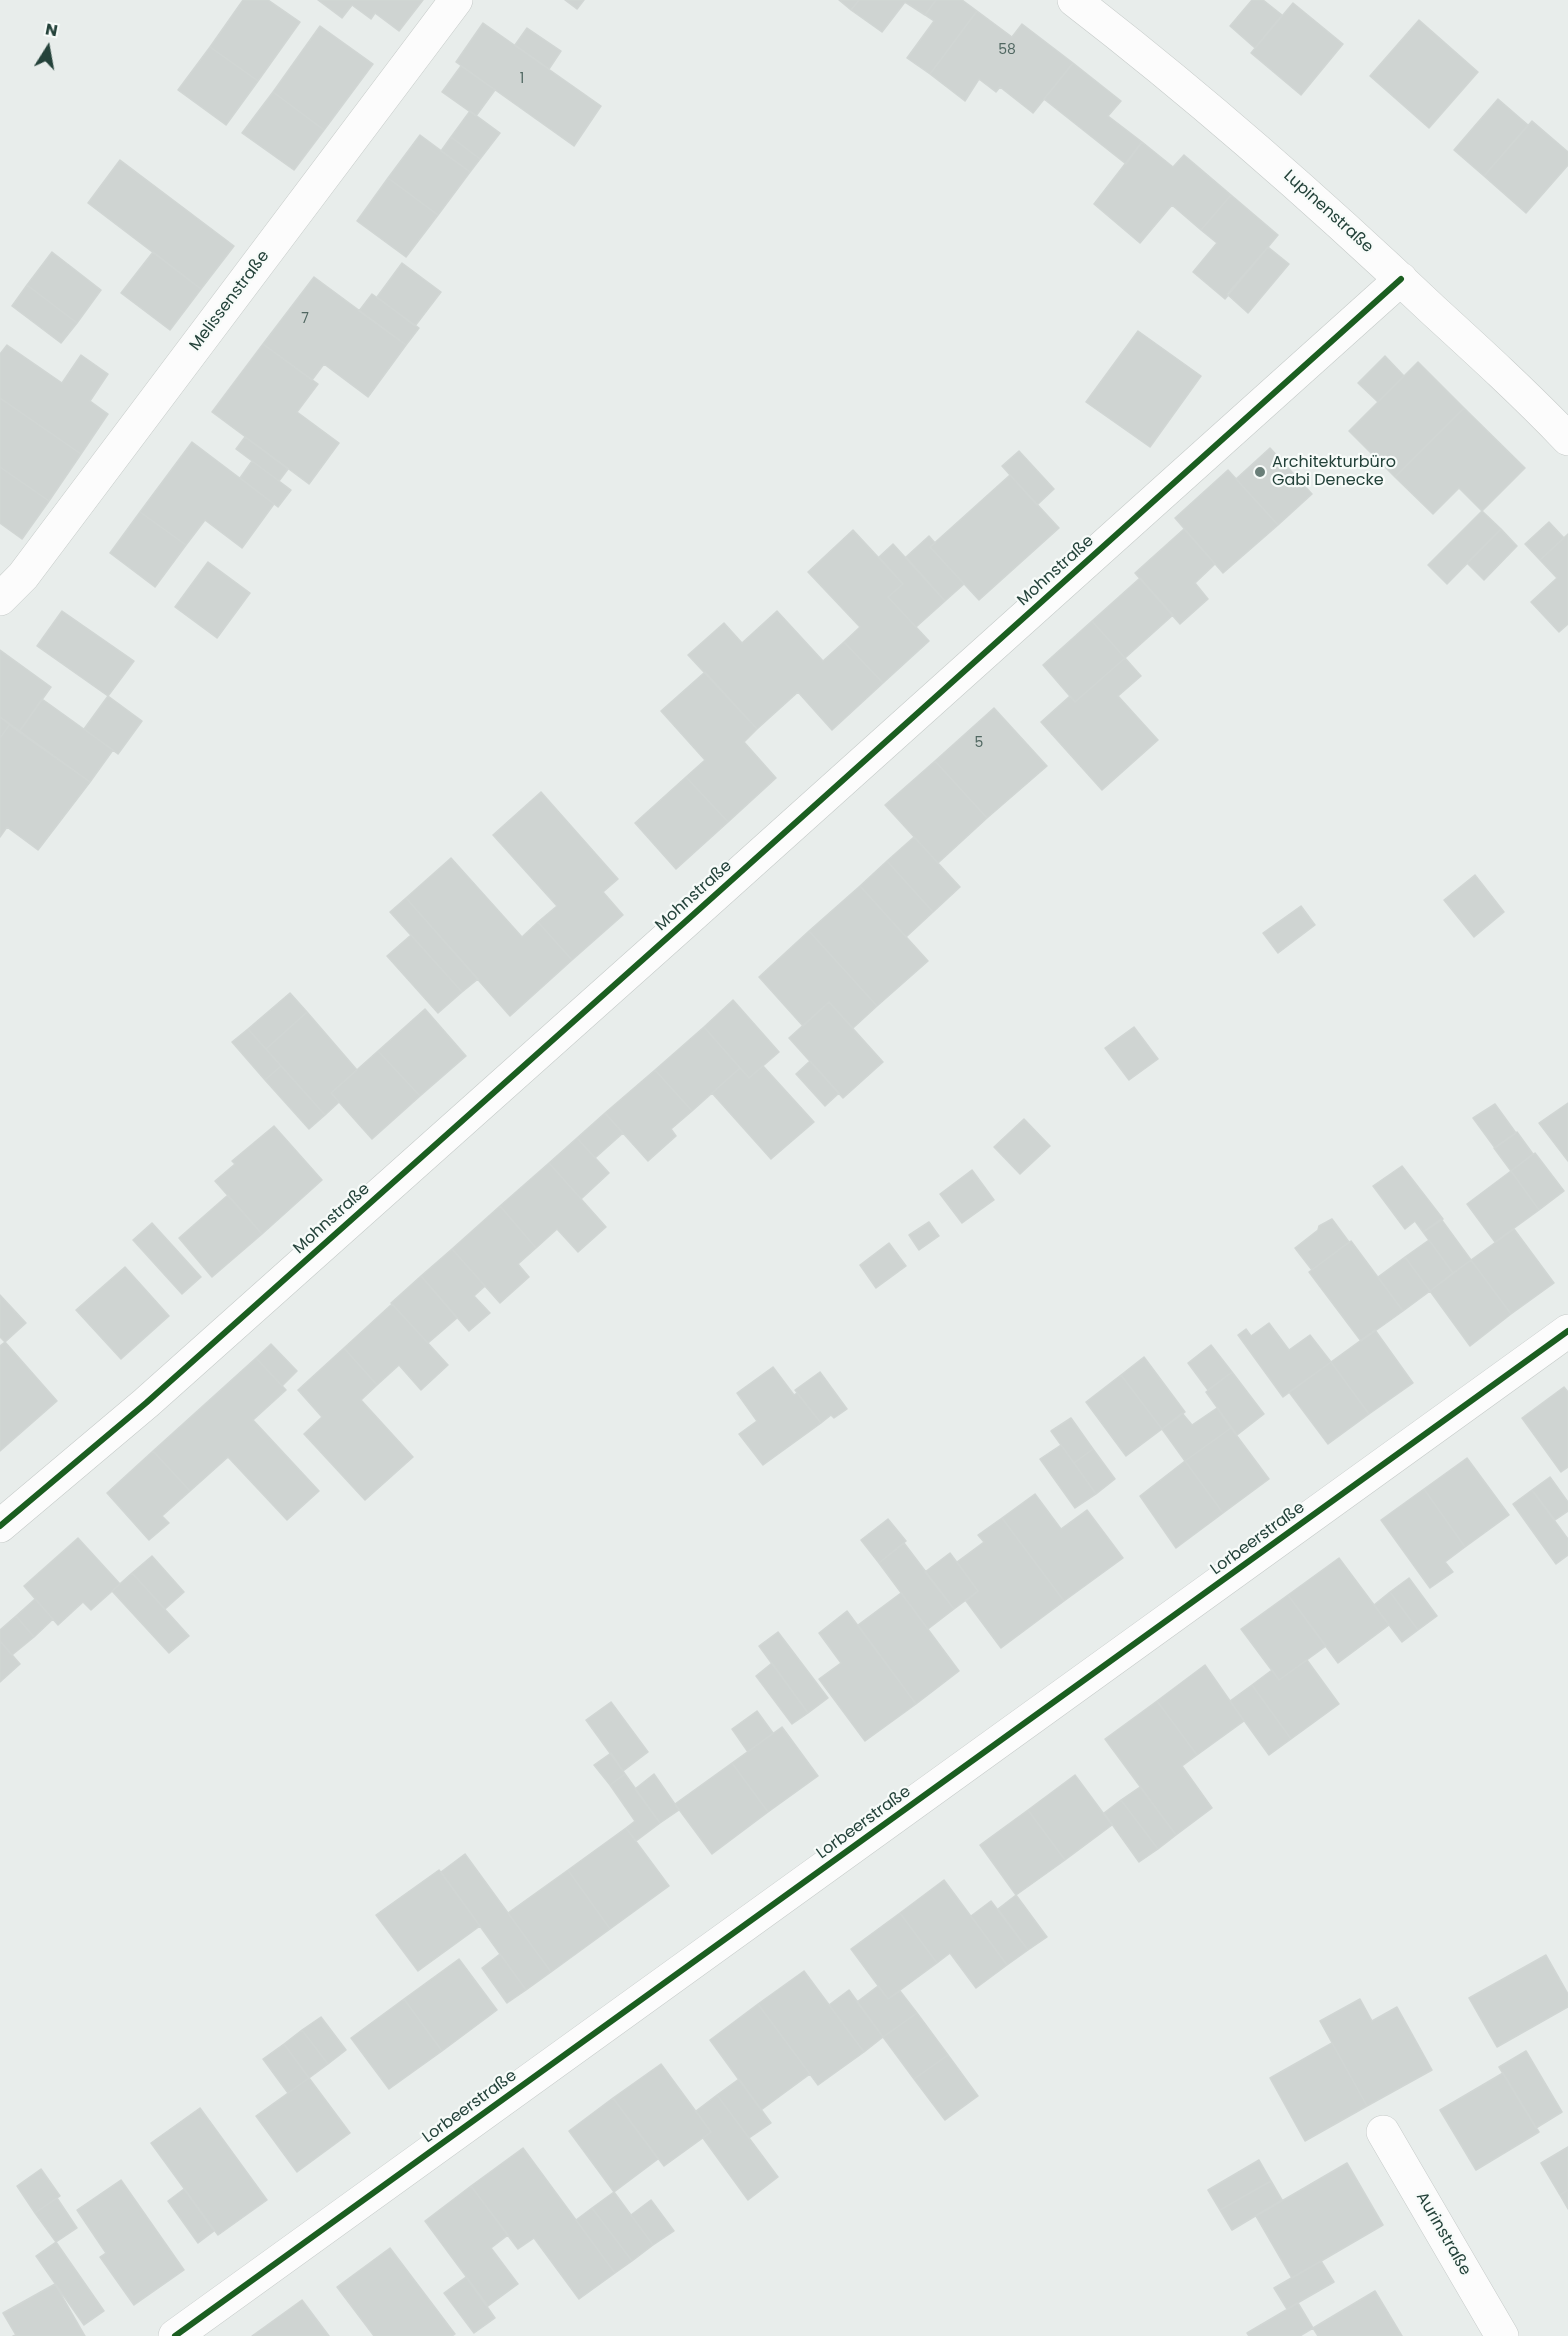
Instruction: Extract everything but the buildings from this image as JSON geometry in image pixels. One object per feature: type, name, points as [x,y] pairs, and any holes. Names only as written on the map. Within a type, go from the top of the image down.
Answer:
[{"type":"street","name":"Melissenstraße","points":[[0,599],[23,576],[456,0]]},
{"type":"street","name":"Lupinenstraße","points":[[1074,0],[1140,50],[1275,164],[1401,279],[1568,439]]},
{"type":"street","name":"Mohnstraße","points":[[0,1526],[146,1403],[686,922],[1401,279]]},
{"type":"street","name":"Lorbeerstraße","points":[[175,2336],[1568,1331]]},
{"type":"street","name":"Aurinstraße","points":[[1383,2132],[1502,2336]]},
{"type":"cycle path","points":[[0,1526],[146,1403],[1401,279]]},
{"type":"cycle path","points":[[175,2336],[1568,1331]]},
{"type":"place","name":"Architekturbüro Gabi Denecke","points":[[1260,472]]}]
